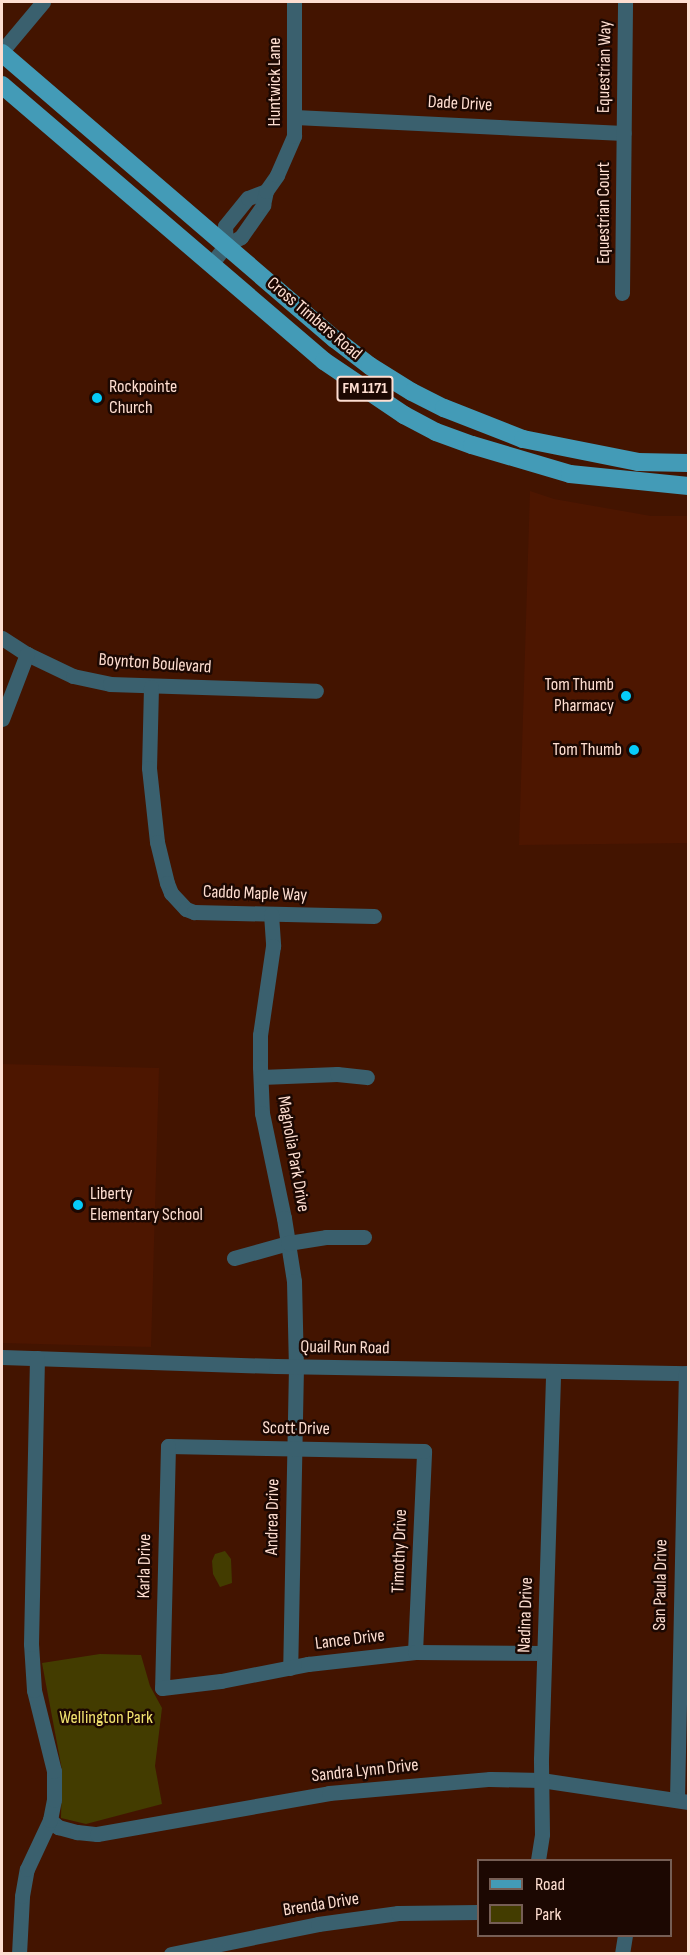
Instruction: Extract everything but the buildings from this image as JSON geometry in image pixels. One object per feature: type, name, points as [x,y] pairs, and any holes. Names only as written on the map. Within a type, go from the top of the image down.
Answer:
[{"type":"main road","name":"Cross Timbers Road","points":[[2,52],[335,339],[370,366],[412,392],[444,408],[523,439],[638,462],[688,463]]},
{"type":"main road","name":"Cross Timbers Road","points":[[2,85],[324,361],[420,424],[511,459],[570,474],[638,483],[688,486]]},
{"type":"main road","points":[[638,462],[638,483]]},
{"type":"street","points":[[2,52],[43,2]]},
{"type":"street","name":"Huntwick Lane","points":[[212,263],[226,246],[225,226],[248,198],[266,191],[287,154],[294,136],[294,2]]},
{"type":"street","name":"Equestrian Way","points":[[624,133],[625,2]]},
{"type":"street","name":"Dade Drive","points":[[295,117],[624,133]]},
{"type":"street","name":"Equestrian Court","points":[[622,293],[624,133]]},
{"type":"street","name":"Boynton Boulevard","points":[[2,638],[27,654],[73,676],[110,684],[316,691]]},
{"type":"street","points":[[2,719],[27,654]]},
{"type":"street","name":"Caddo Maple Way","points":[[151,687],[151,804],[157,842],[171,893],[186,909],[194,912],[374,916]]},
{"type":"street","name":"Magnolia Park Drive","points":[[271,914],[273,946],[261,1035],[262,1113],[294,1281],[296,1366]]},
{"type":"street","points":[[261,1077],[337,1074],[367,1077]]},
{"type":"street","points":[[234,1258],[288,1243],[326,1237],[364,1237]]},
{"type":"street","name":"Quail Run Road","points":[[2,1357],[296,1366],[687,1373]]},
{"type":"street","points":[[19,1953],[22,1896],[27,1869],[50,1820],[54,1771],[34,1690],[32,1644],[37,1358]]},
{"type":"street","name":"Andrea Drive","points":[[290,1668],[296,1366]]},
{"type":"street","name":"Nadina Drive","points":[[538,1859],[542,1834],[544,1653],[553,1371]]},
{"type":"street","name":"San Paula Drive","points":[[682,1800],[687,1373]]},
{"type":"street","name":"Scott Drive","points":[[168,1446],[424,1451]]},
{"type":"street","name":"Karla Drive","points":[[162,1688],[168,1446]]},
{"type":"street","name":"Timothy Drive","points":[[415,1652],[424,1451]]},
{"type":"street","name":"Lance Drive","points":[[162,1688],[415,1652],[544,1653]]},
{"type":"street","name":"Sandra Lynn Drive","points":[[50,1820],[58,1827],[77,1833],[97,1834],[329,1793],[490,1779],[541,1780],[682,1800]]},
{"type":"street","name":"Brenda Drive","points":[[171,1953],[318,1924],[398,1913],[477,1912]]},
{"type":"street","points":[[622,1953],[625,1937]]},
{"type":"shaded area","points":[[530,491],[554,499],[651,516],[688,516],[688,843],[519,845]]},
{"type":"shaded area","name":"Liberty Elementary School","points":[[2,1064],[159,1068],[151,1347],[2,1343]]},
{"type":"green space","points":[[225,1551],[231,1559],[232,1583],[220,1587],[213,1574],[212,1561],[215,1554]]},
{"type":"green space","name":"Wellington Park","points":[[100,1654],[141,1655],[150,1686],[162,1708],[155,1766],[162,1804],[86,1824],[61,1818],[62,1770],[42,1663]]},
{"type":"place","name":"Rockpointe Church","points":[[97,398]]},
{"type":"place","name":"Tom Thumb Pharmacy","points":[[626,696]]},
{"type":"place","name":"Tom Thumb","points":[[634,750]]},
{"type":"place","name":"Liberty Elementary School","points":[[78,1205]]}]
